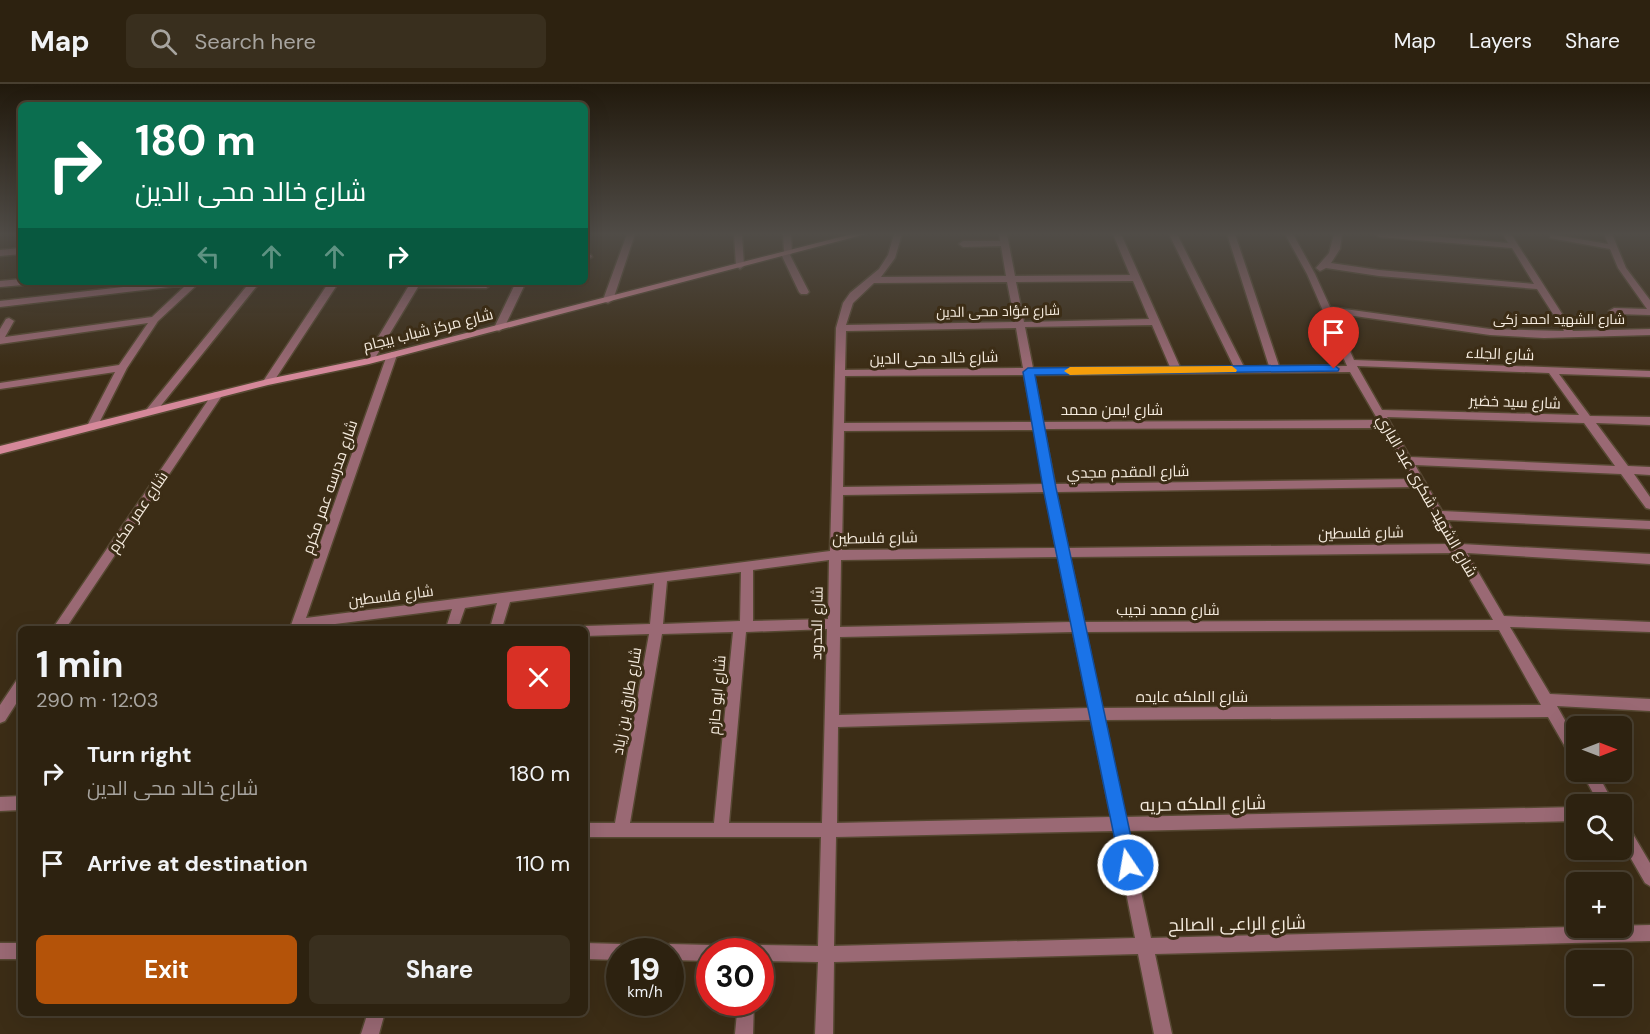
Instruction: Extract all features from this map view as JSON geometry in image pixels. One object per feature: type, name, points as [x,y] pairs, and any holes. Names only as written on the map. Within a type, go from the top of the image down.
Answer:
[{"type":"main road","name":"شارع مركز شباب بيجام","points":[[0,450],[268,382],[369,361],[692,278]]},
{"type":"street","points":[[608,300],[616,278]]},
{"type":"street","points":[[798,278],[804,292]]},
{"type":"street","points":[[873,280],[1115,278]]},
{"type":"street","points":[[1136,278],[1176,370]]},
{"type":"street","points":[[1195,278],[1241,370]]},
{"type":"street","points":[[1245,278],[1275,369]]},
{"type":"street","name":"شارع الشهيد شكرى عبد الباري","points":[[1313,278],[1351,366],[1566,734]]},
{"type":"street","points":[[1440,278],[1540,287]]},
{"type":"street","points":[[1535,278],[1570,334]]},
{"type":"street","points":[[1629,278],[1650,307]]},
{"type":"street","name":"شارع الحدود","points":[[824,1034],[831,830],[841,328],[846,304],[852,294],[873,280]]},
{"type":"street","points":[[1011,280],[1063,553],[1163,1034]]},
{"type":"street","points":[[0,284],[18,282]]},
{"type":"street","points":[[0,304],[165,285]]},
{"type":"street","points":[[92,426],[122,368],[155,319],[192,285]]},
{"type":"street","points":[[151,411],[253,285]]},
{"type":"street","points":[[268,382],[332,285]]},
{"type":"street","points":[[369,361],[415,285]]},
{"type":"street","points":[[499,328],[520,285]]},
{"type":"street","name":"شارع الشهيد احمد زكى","points":[[1326,309],[1490,332],[1570,334],[1650,332]]},
{"type":"street","points":[[1614,311],[1650,312]]},
{"type":"street","points":[[0,339],[155,319]]},
{"type":"street","points":[[0,339],[9,321]]},
{"type":"street","name":"شارع فؤاد محى الدين","points":[[841,328],[1155,322]]},
{"type":"street","name":"شارع مدرسه عمر مكرم","points":[[297,626],[392,355]]},
{"type":"street","name":"شارع خالد محى الدين","points":[[840,374],[1241,370],[1351,366]]},
{"type":"street","name":"شارع الجلاء","points":[[1351,366],[1650,374]]},
{"type":"street","points":[[0,386],[122,368]]},
{"type":"street","points":[[1552,370],[1650,505]]},
{"type":"street","name":"شارع عمر مكرم","points":[[60,626],[217,395]]},
{"type":"street","name":"شارع سيد خضير","points":[[1379,413],[1650,421]]},
{"type":"street","name":"شارع ايمن محمد","points":[[838,427],[1385,424]]},
{"type":"street","points":[[1407,461],[1650,471]]},
{"type":"street","name":"شارع المقدم مجدي","points":[[836,491],[1420,483]]},
{"type":"street","points":[[1438,515],[1650,525]]},
{"type":"street","name":"شارع فلسطين","points":[[297,626],[835,555],[1458,548],[1650,559]]},
{"type":"street","name":"شارع ابو حازم","points":[[721,830],[740,630],[747,623],[747,566]]},
{"type":"street","name":"شارع طارق بن زياد","points":[[621,830],[656,629],[661,577]]},
{"type":"street","points":[[497,626],[505,598]]},
{"type":"street","points":[[453,626],[460,604]]},
{"type":"street","name":"شارع محمد نجيب","points":[[588,631],[742,626],[834,628],[1501,623],[1650,627]]},
{"type":"street","points":[[0,717],[15,704]]},
{"type":"street","name":"شارع الملكه عايده","points":[[832,721],[1550,705],[1650,705]]},
{"type":"street","points":[[0,804],[18,803]]},
{"type":"street","name":"شارع الملكه حريه","points":[[831,830],[1566,814]]},
{"type":"street","points":[[588,830],[831,830]]},
{"type":"street","points":[[1632,846],[1650,878]]},
{"type":"street","name":"شارع الراعى الصالح","points":[[774,953],[826,954],[1650,933]]},
{"type":"street","points":[[0,951],[18,951]]},
{"type":"street","points":[[588,951],[606,951]]},
{"type":"street","points":[[370,1034],[376,1016]]},
{"type":"street","points":[[744,1034],[745,1016]]},
{"type":"slow traffic","points":[[1070,371],[1232,370]]},
{"type":"route","points":[[1128,865],[1028,372],[1334,369]]}]
